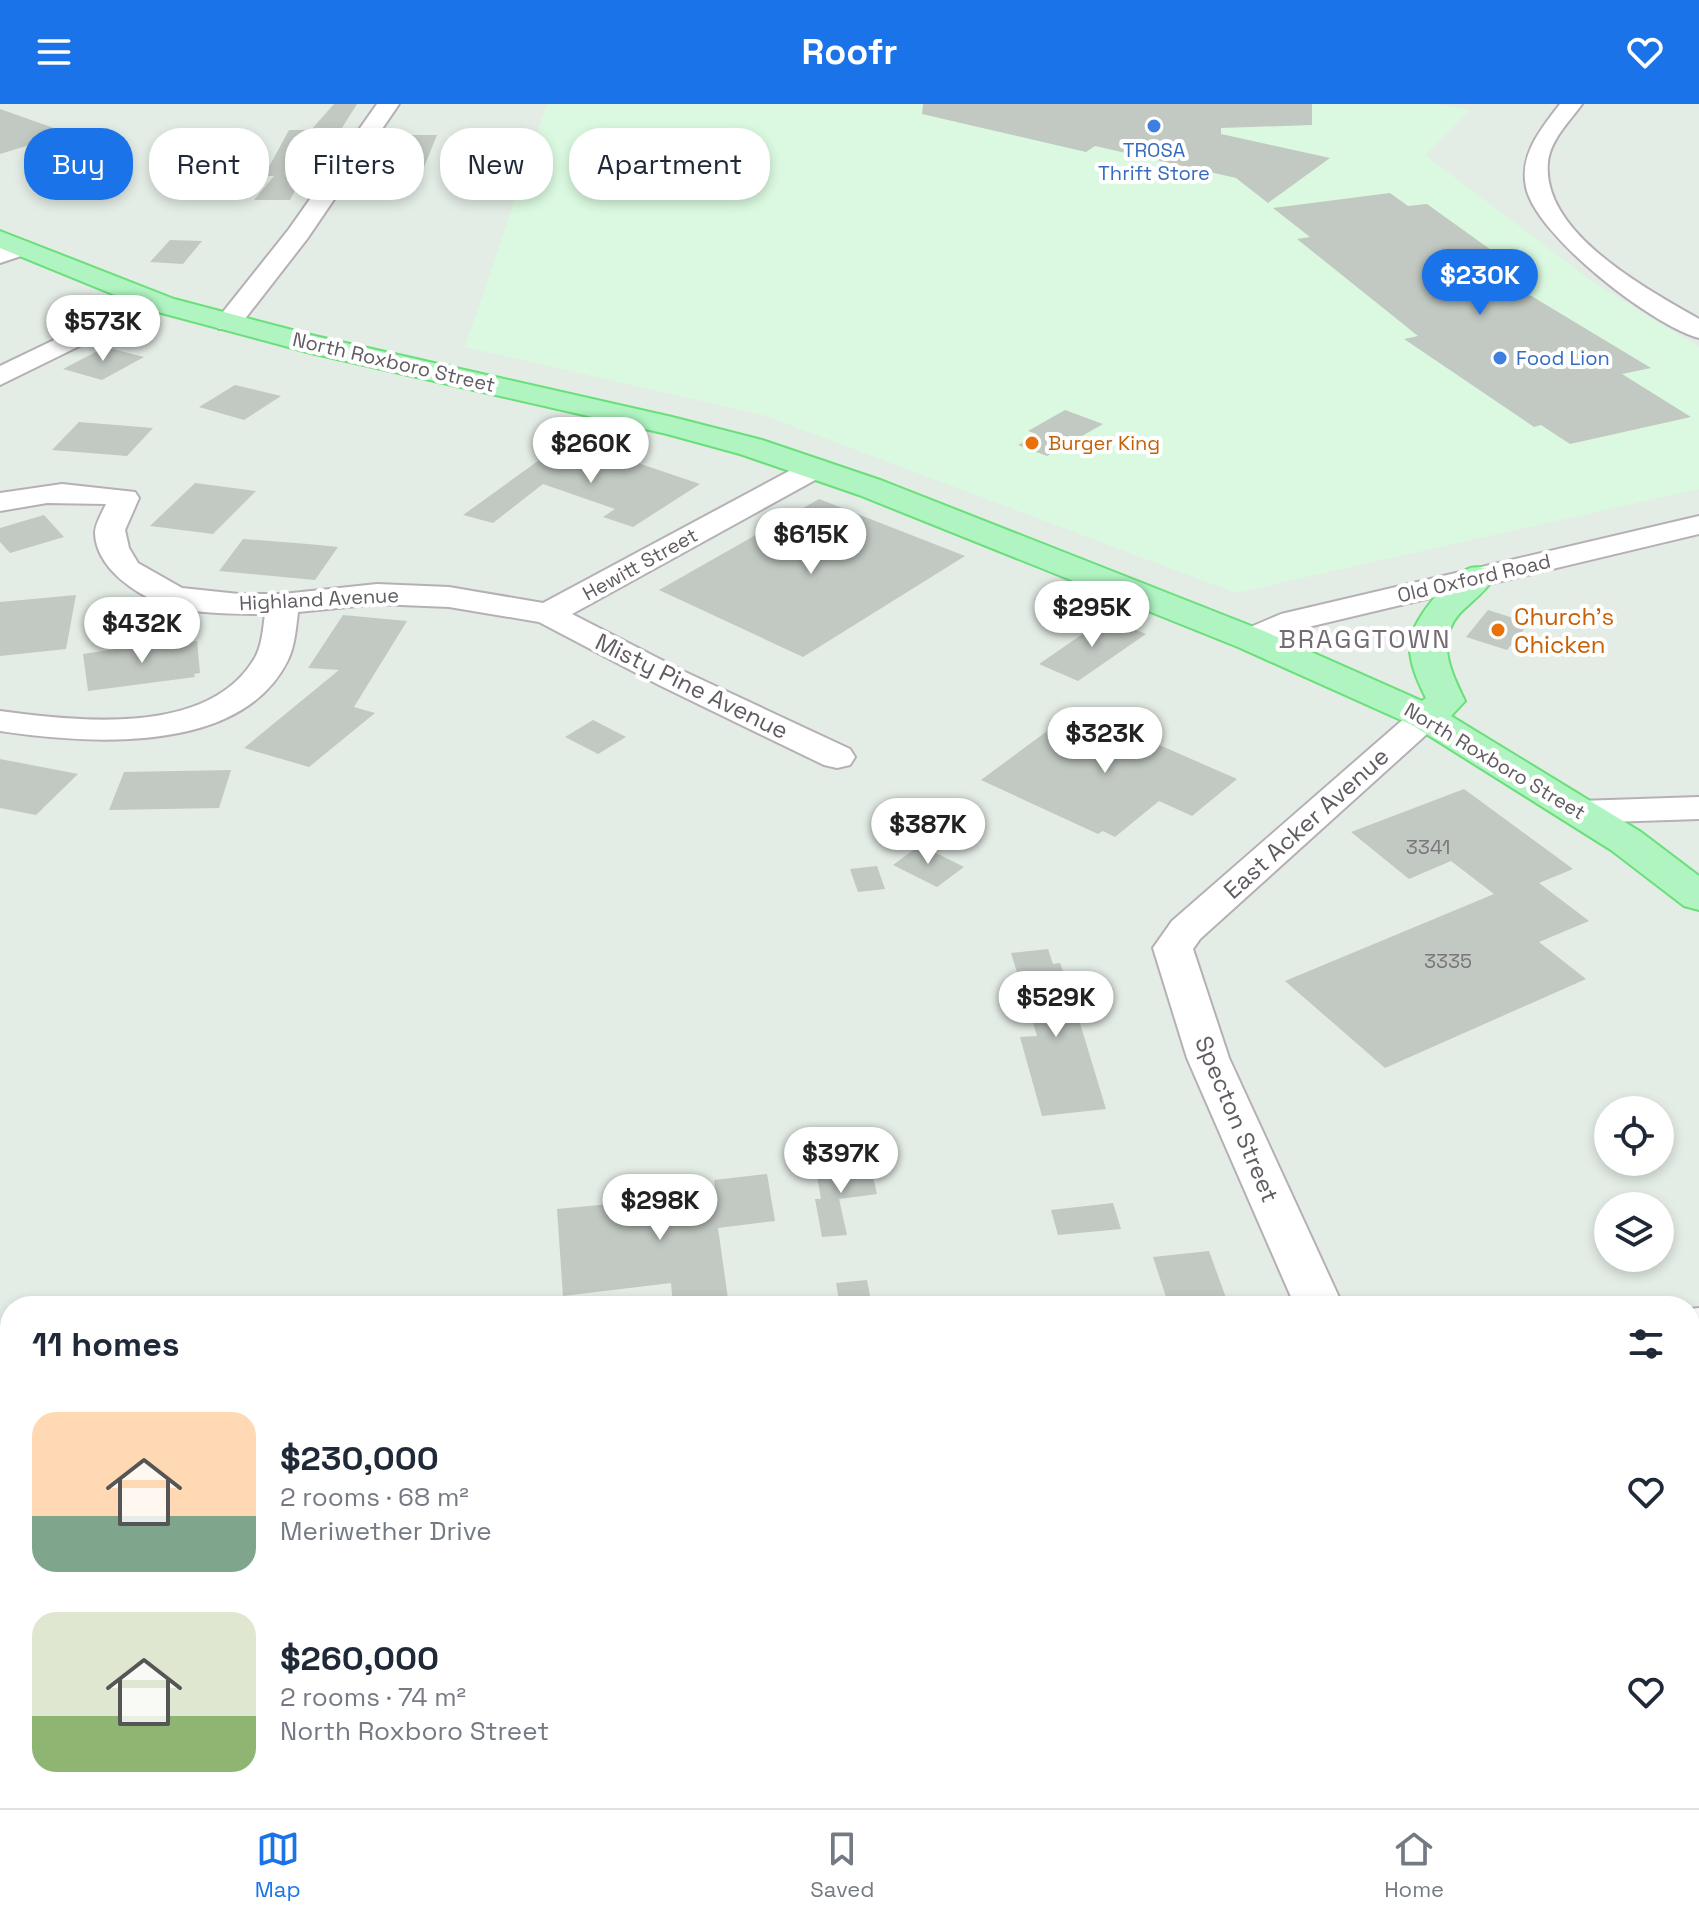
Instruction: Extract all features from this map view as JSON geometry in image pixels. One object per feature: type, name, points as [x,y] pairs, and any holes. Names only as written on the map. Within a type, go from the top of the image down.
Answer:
[{"type":"main road","name":"North Roxboro Street","points":[[7,248],[152,301],[228,323],[658,423],[816,468],[1251,639],[1426,717],[1626,841],[1699,897]]},
{"type":"main road","points":[[1426,717],[1446,701],[1429,662],[1429,631],[1441,612],[1478,577]]},
{"type":"street","points":[[228,323],[298,234],[388,104]]},
{"type":"street","points":[[1571,104],[1548,135],[1537,161],[1540,195],[1547,211],[1600,267],[1699,330]]},
{"type":"street","points":[[0,377],[152,301]]},
{"type":"street","name":"Hewitt Street","points":[[548,614],[816,468]]},
{"type":"street","name":"Highland Avenue","points":[[0,502],[23,495],[57,492],[88,492],[124,498],[110,530],[113,548],[126,569],[174,597],[203,602],[283,604],[377,594],[449,597],[548,614]]},
{"type":"street","name":"Old Oxford Road","points":[[1251,639],[1293,621],[1699,525]]},
{"type":"street","points":[[0,721],[48,728],[114,729],[168,725],[210,714],[249,687],[269,665],[283,604]]},
{"type":"street","name":"Misty Pine Avenue","points":[[548,614],[671,678],[837,757]]},
{"type":"street","name":"East Acker Avenue","points":[[1186,930],[1426,717]]},
{"type":"street","points":[[1579,812],[1699,808]]},
{"type":"street","name":"Specton Street","points":[[1186,930],[1173,948],[1208,1058],[1315,1296]]},
{"type":"shaded area","points":[[547,104],[1439,104],[1470,110],[1425,155],[1593,282],[1699,347],[1699,489],[1236,593],[766,416],[465,347],[515,200],[553,200],[553,128],[539,128]]},
{"type":"building","points":[[334,104],[357,104],[342,128],[313,128]]},
{"type":"building","points":[[923,104],[1312,104],[1312,125],[1221,128],[1221,134],[1330,158],[1268,203],[1236,178],[1095,146],[1086,152],[922,114]]},
{"type":"building","points":[[0,109],[54,128],[24,128],[24,147],[0,154]]},
{"type":"building","points":[[424,135],[437,135],[424,167]]},
{"type":"building","points":[[285,137],[285,200],[269,200],[269,182],[274,176],[269,176],[269,167]]},
{"type":"building","points":[[1390,193],[1408,206],[1427,204],[1537,283],[1515,286],[1651,368],[1622,374],[1691,417],[1570,444],[1541,425],[1534,427],[1404,339],[1418,336],[1297,239],[1310,237],[1273,208]]},
{"type":"building","points":[[170,240],[202,241],[183,264],[150,262]]},
{"type":"building","points":[[105,347],[144,357],[102,380],[63,369]]},
{"type":"building","points":[[235,385],[281,396],[244,420],[199,407]]},
{"type":"building","points":[[1065,410],[1103,424],[1047,456],[1018,445],[1037,434],[1028,431]]},
{"type":"building","points":[[79,422],[153,428],[127,456],[52,450]]},
{"type":"building","points":[[563,443],[632,461],[700,484],[633,527],[603,517],[615,509],[543,484],[493,523],[463,515]]},
{"type":"building","points":[[195,483],[256,491],[213,534],[150,526]]},
{"type":"building","points":[[819,499],[965,556],[803,657],[659,590]]},
{"type":"building","points":[[44,515],[64,537],[10,553],[0,542],[0,528]]},
{"type":"building","points":[[243,539],[338,547],[315,580],[219,571]]},
{"type":"building","points":[[76,595],[66,649],[0,656],[0,602]]},
{"type":"building","name":"Church's Chicken","points":[[1488,610],[1529,623],[1507,650],[1466,637]]},
{"type":"building","points":[[343,615],[407,621],[354,707],[375,713],[309,767],[244,748],[339,670],[308,668]]},
{"type":"building","points":[[1106,618],[1146,634],[1078,681],[1039,664]]},
{"type":"building","points":[[189,638],[189,642],[197,641],[200,673],[194,674],[195,677],[88,691],[83,654]]},
{"type":"building","points":[[1077,709],[1237,779],[1192,816],[1159,801],[1115,837],[1103,831],[1098,834],[981,780]]},
{"type":"building","points":[[593,720],[626,737],[598,754],[565,737]]},
{"type":"building","points":[[0,759],[78,774],[36,815],[0,808]]},
{"type":"building","points":[[231,770],[219,808],[109,810],[124,772]]},
{"type":"building","points":[[1464,789],[1573,869],[1539,883],[1589,921],[1539,942],[1586,979],[1385,1068],[1285,981],[1494,894],[1451,861],[1409,879],[1351,832]]},
{"type":"building","points":[[920,845],[964,867],[937,887],[893,865]]},
{"type":"building","points":[[877,866],[885,889],[858,892],[850,869]]},
{"type":"building","points":[[1048,949],[1053,964],[1060,963],[1069,987],[1106,1109],[1042,1116],[1020,1037],[1037,1036],[1011,953]]},
{"type":"building","points":[[870,1164],[877,1194],[839,1199],[847,1235],[822,1237],[815,1199],[821,1199],[816,1170]]},
{"type":"building","points":[[767,1174],[775,1221],[718,1228],[728,1296],[672,1296],[671,1283],[563,1296],[557,1209],[716,1194],[714,1180]]},
{"type":"building","points":[[1113,1203],[1121,1229],[1058,1235],[1051,1210]]},
{"type":"building","points":[[1209,1251],[1225,1296],[1166,1296],[1153,1257]]},
{"type":"building","points":[[867,1280],[870,1296],[838,1296],[836,1283]]},
{"type":"place","name":"TROSA Thrift Store","points":[[1154,126]]},
{"type":"place","name":"Food Lion","points":[[1500,358]]},
{"type":"place","name":"Burger King","points":[[1032,443]]},
{"type":"place","name":"Church's Chicken","points":[[1498,630]]},
{"type":"district","name":"BRAGGTOWN","points":[[1365,639]]}]
